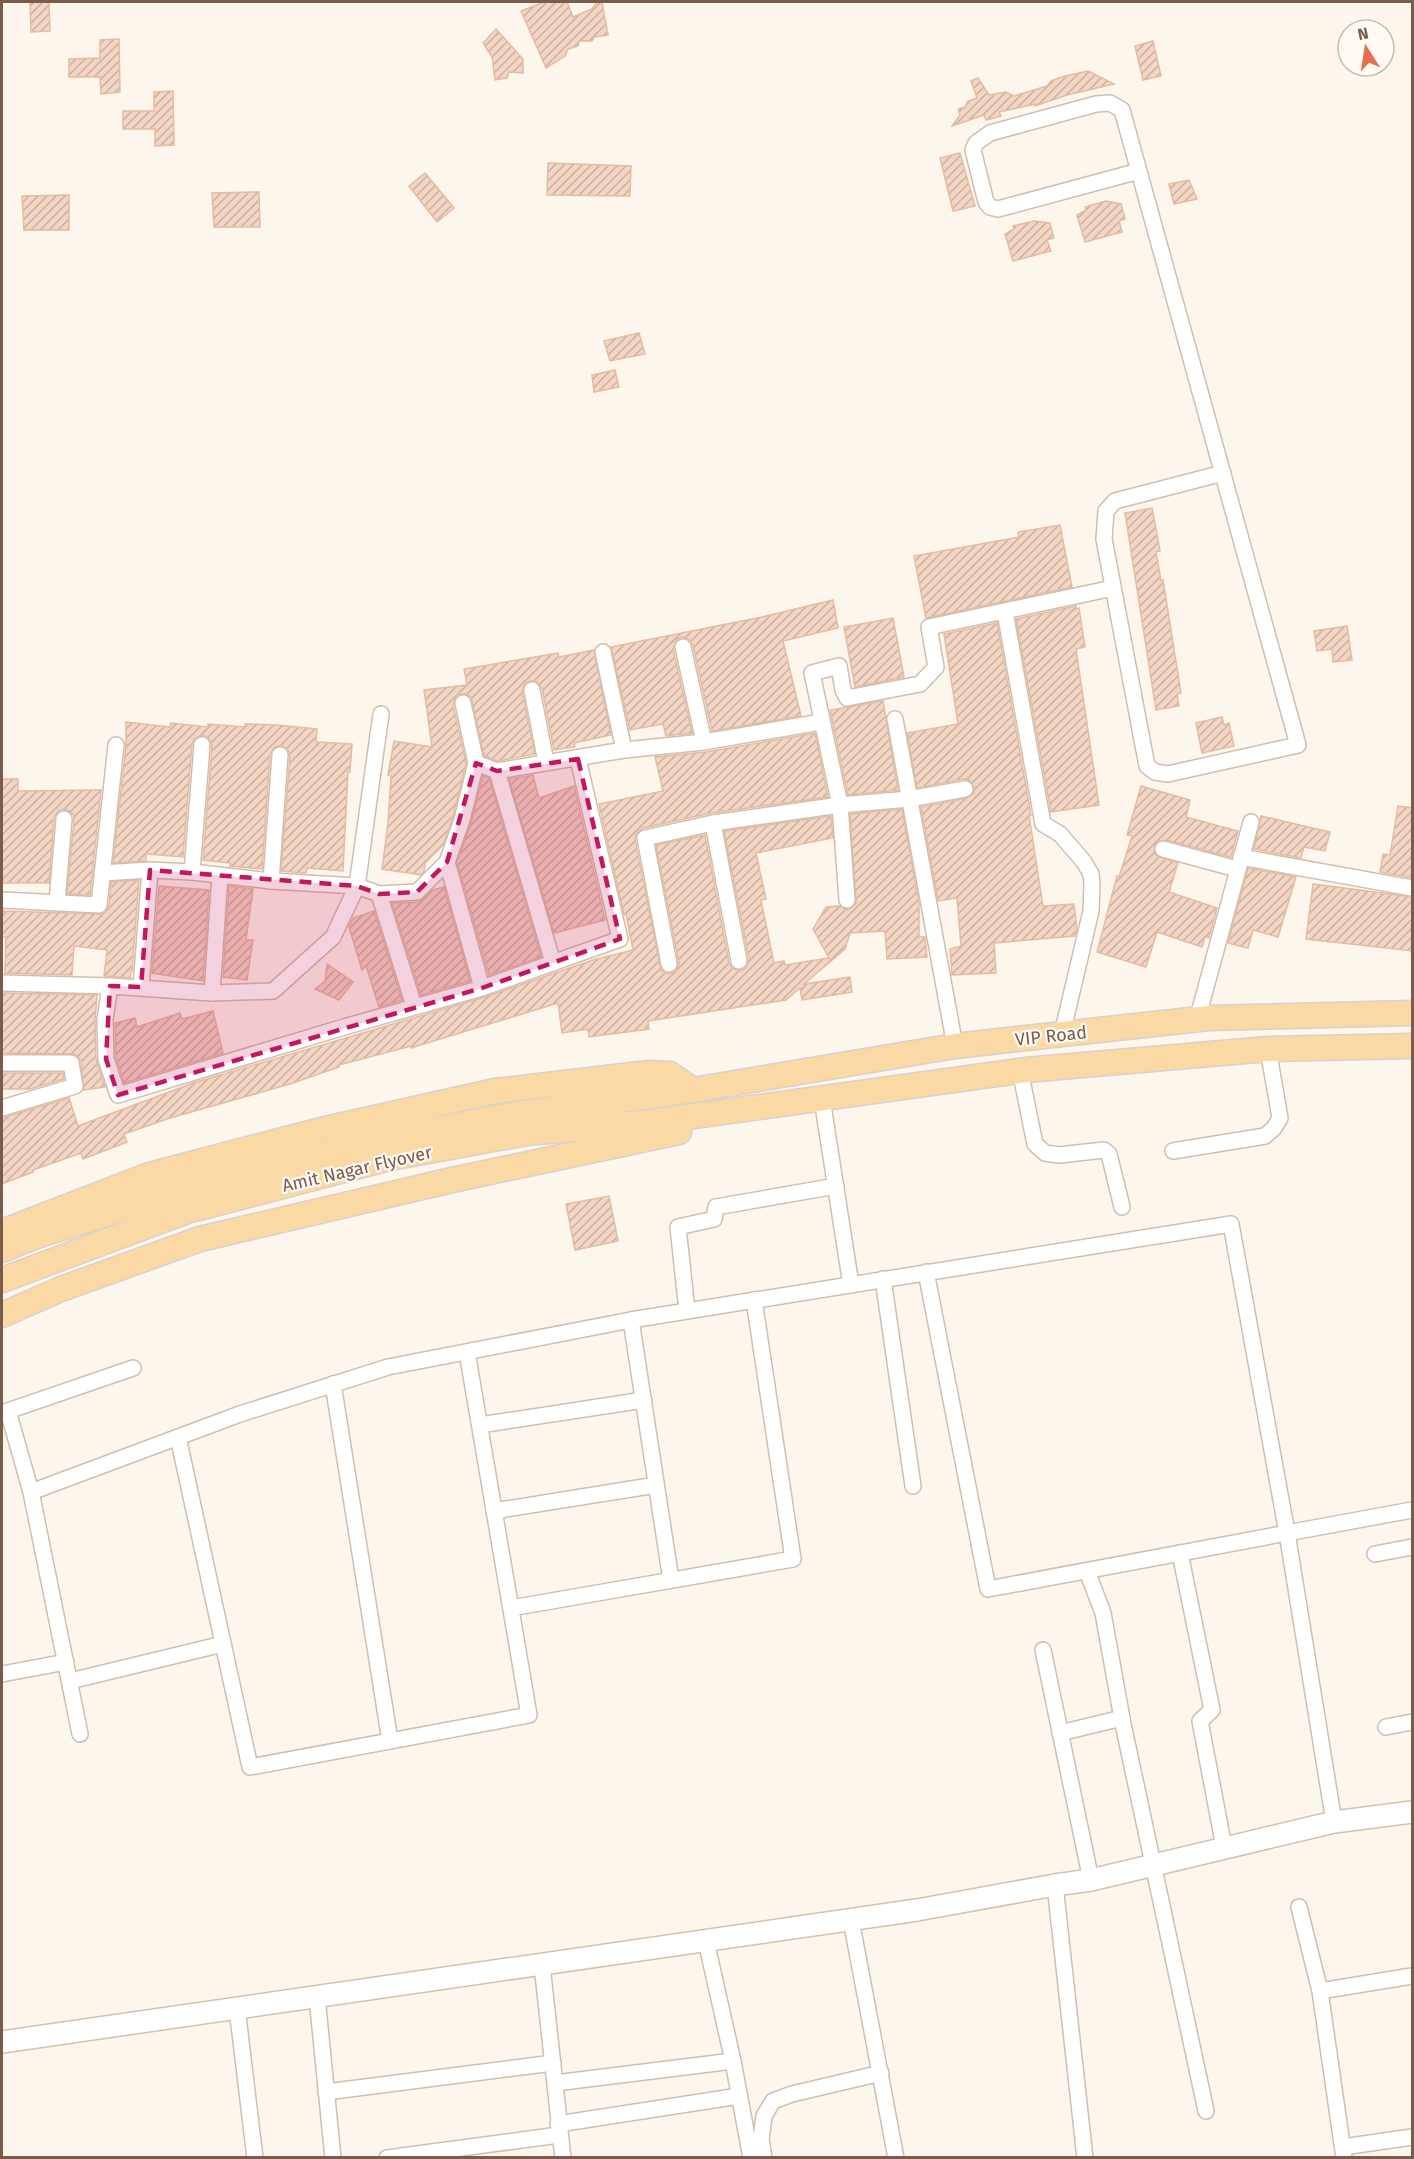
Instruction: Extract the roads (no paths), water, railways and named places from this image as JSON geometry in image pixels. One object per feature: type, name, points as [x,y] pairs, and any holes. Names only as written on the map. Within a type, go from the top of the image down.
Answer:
[{"type":"main road","name":"VIP Road","points":[[693,1090],[955,1046],[1062,1034],[1197,1020],[1413,1013]]},
{"type":"main road","name":"VIP Road","points":[[724,1111],[1020,1070],[1268,1049],[1413,1046]]},
{"type":"main road","points":[[2,1232],[149,1175],[321,1130],[495,1091],[649,1073],[669,1074],[693,1090]]},
{"type":"main road","name":"Amit Nagar Flyover","points":[[2,1250],[34,1237],[184,1189],[391,1138],[517,1114],[693,1090]]},
{"type":"main road","name":"Amit Nagar Flyover","points":[[2,1280],[187,1211],[390,1158],[527,1133],[651,1122],[724,1111]]},
{"type":"main road","points":[[2,1315],[61,1289],[200,1239],[452,1180],[692,1129],[724,1111]]},
{"type":"street","points":[[1138,171],[998,209],[990,207],[986,202],[973,150],[976,143],[990,133],[1096,104],[1110,103],[1122,110],[1138,171],[1223,472],[1298,746],[1168,774],[1155,772],[1148,766],[1113,588],[1104,539],[1106,511],[1115,501],[1223,472]]},
{"type":"street","points":[[847,900],[840,805],[812,672],[839,666],[843,690],[848,698],[920,684],[936,667],[929,627],[1113,588]]},
{"type":"street","points":[[1005,612],[1043,824],[1060,834],[1084,862],[1091,874],[1090,911],[1062,1034]]},
{"type":"street","points":[[684,647],[704,742]]},
{"type":"street","points":[[603,652],[624,750]]},
{"type":"street","points":[[532,690],[546,762]]},
{"type":"street","points":[[102,873],[150,870],[192,872],[271,881],[357,886],[379,894],[417,891],[447,862],[462,820],[476,763],[463,703]]},
{"type":"street","points":[[2,983],[141,987],[212,993],[273,991],[333,937],[357,886],[381,714]]},
{"type":"street","points":[[896,720],[955,1046]]},
{"type":"street","points":[[476,763],[497,771],[624,750],[704,742],[821,722]]},
{"type":"street","points":[[192,872],[202,745]]},
{"type":"street","points":[[2,900],[99,905],[116,746]]},
{"type":"street","points":[[271,881],[280,755]]},
{"type":"street","points":[[110,986],[105,1020],[106,1059],[118,1095],[414,1006],[482,988],[620,939],[578,759]]},
{"type":"street","points":[[497,771],[553,963]]},
{"type":"street","points":[[669,964],[645,838],[713,823],[840,805],[909,799],[965,789]]},
{"type":"street","points":[[57,902],[64,819]]},
{"type":"street","points":[[1197,1020],[1251,822]]},
{"type":"street","points":[[713,823],[739,961]]},
{"type":"street","points":[[1163,849],[1239,863],[1413,888]]},
{"type":"street","points":[[447,862],[482,988]]},
{"type":"street","points":[[141,987],[150,870]]},
{"type":"street","points":[[212,993],[220,875]]},
{"type":"street","points":[[379,894],[414,1006]]},
{"type":"street","points":[[1173,1151],[1265,1136],[1275,1128],[1280,1118],[1268,1049]]},
{"type":"street","points":[[2,1063],[71,1064],[75,1086],[2,1108]]},
{"type":"street","points":[[1020,1070],[1035,1144],[1045,1153],[1052,1154],[1104,1150],[1109,1154],[1122,1208]]},
{"type":"street","points":[[822,1098],[851,1285]]},
{"type":"street","points":[[687,1311],[678,1227],[714,1219],[716,1207],[836,1186]]},
{"type":"street","points":[[31,1492],[240,1414],[388,1367],[631,1320],[1232,1224],[1287,1533],[1334,1822]]},
{"type":"street","points":[[926,1272],[988,1589],[1413,1510]]},
{"type":"street","points":[[883,1279],[913,1486]]},
{"type":"street","points":[[511,1608],[793,1559],[754,1300]]},
{"type":"street","points":[[631,1320],[671,1580]]},
{"type":"street","points":[[178,1437],[250,1767],[529,1715],[467,1352]]},
{"type":"street","points":[[80,1734],[31,1492],[5,1412],[133,1368]]},
{"type":"street","points":[[333,1384],[390,1741]]},
{"type":"street","points":[[480,1425],[644,1400]]},
{"type":"street","points":[[494,1511],[656,1485]]},
{"type":"street","points":[[1375,1554],[1413,1547]]},
{"type":"street","points":[[1180,1553],[1212,1710],[1200,1721],[1224,1847]]},
{"type":"street","points":[[1087,1571],[1102,1613],[1122,1718],[1206,2111]]},
{"type":"street","points":[[70,1681],[224,1644]]},
{"type":"street","points":[[1043,1650],[1092,1880]]},
{"type":"street","points":[[2,1674],[66,1662]]},
{"type":"street","points":[[1060,1733],[1122,1718]]},
{"type":"street","points":[[1386,1727],[1413,1722]]},
{"type":"street","points":[[2,2042],[917,1910],[1092,1880],[1334,1822],[1413,1812]]},
{"type":"street","points":[[1055,1885],[1085,2157]]},
{"type":"street","points":[[1299,1907],[1320,1991],[1344,2152],[1413,2137]]},
{"type":"street","points":[[850,1920],[896,2157]]},
{"type":"street","points":[[706,1941],[751,2157]]},
{"type":"street","points":[[542,1965],[558,2130],[563,2157]]},
{"type":"street","points":[[1320,1991],[1413,1976]]},
{"type":"street","points":[[317,1997],[333,2157]]},
{"type":"street","points":[[237,2008],[255,2157]]},
{"type":"street","points":[[555,2083],[732,2061]]},
{"type":"street","points":[[326,2092],[553,2063]]},
{"type":"street","points":[[764,2157],[761,2139],[764,2116],[774,2101],[881,2073]]},
{"type":"street","points":[[387,2157],[558,2130],[739,2096]]}]
